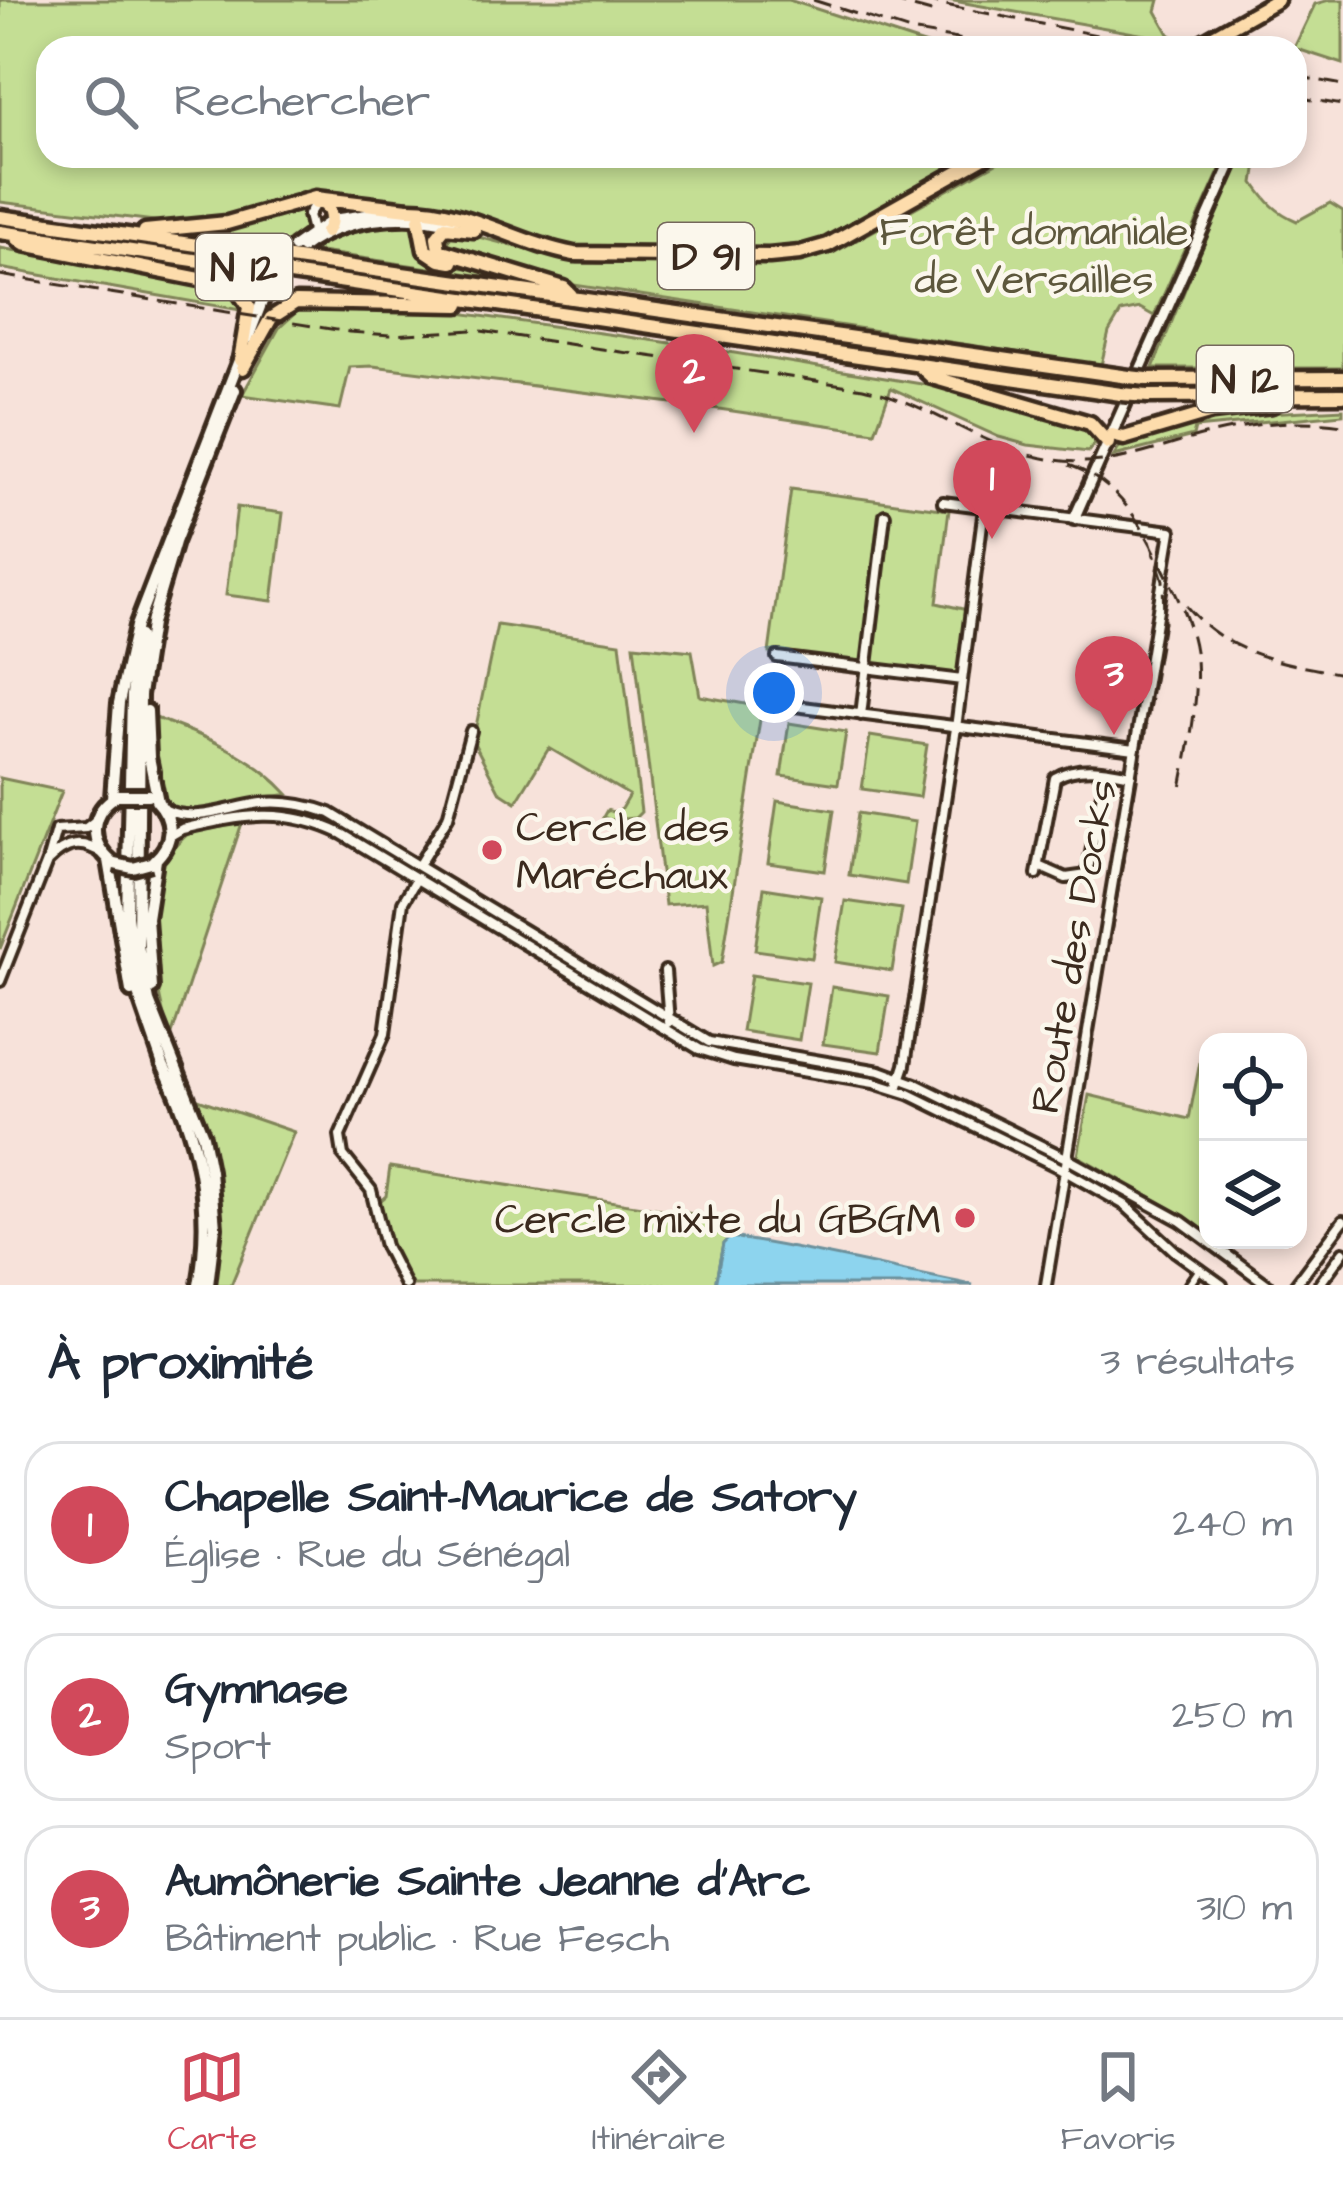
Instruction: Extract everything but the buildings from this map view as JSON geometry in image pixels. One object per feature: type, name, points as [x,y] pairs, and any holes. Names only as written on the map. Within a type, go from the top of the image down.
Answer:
[{"type":"main road","points":[[1198,36],[1263,0]]},
{"type":"main road","points":[[1211,36],[1277,0]]},
{"type":"main road","name":"D 91","points":[[298,248],[323,227],[414,214],[453,215],[546,249],[574,254],[770,256],[828,245],[965,168]]},
{"type":"main road","name":"D 91","points":[[414,214],[572,261],[805,260],[832,250],[977,168]]},
{"type":"main road","points":[[129,235],[227,224],[315,198],[414,214],[431,256],[501,267]]},
{"type":"main road","points":[[286,208],[316,203],[328,207],[323,227]]},
{"type":"main road","name":"N 12","points":[[0,217],[1129,377],[1343,378]]},
{"type":"main road","points":[[474,230],[445,227],[437,237],[439,250],[564,288],[574,297]]},
{"type":"main road","points":[[6,233],[24,244],[235,286],[249,307],[242,364]]},
{"type":"main road","name":"N 12","points":[[6,233],[1121,394],[1343,395]]},
{"type":"main road","points":[[163,1065],[130,955],[132,695],[167,541],[273,281]]},
{"type":"main road","points":[[242,364],[271,318],[296,302],[460,305],[476,300]]},
{"type":"main road","points":[[920,366],[932,377],[1090,423],[1110,439],[1213,412],[1272,405],[1286,395]]},
{"type":"main road","points":[[148,615],[128,655],[119,703],[115,796],[96,820],[95,838],[109,860],[128,981],[146,1034],[183,1106],[202,1173],[207,1228],[199,1285]]},
{"type":"main road","points":[[148,615],[146,718],[157,802],[170,836],[153,862],[148,952],[167,1050]]},
{"type":"main road","points":[[148,615],[140,695],[136,922],[146,990],[203,1136],[215,1227],[208,1285]]},
{"type":"main road","points":[[115,796],[157,802]]},
{"type":"main road","points":[[109,860],[133,868],[153,862]]},
{"type":"street","points":[[943,502],[1074,519],[1230,168]]},
{"type":"street","points":[[316,203],[308,215],[323,227]]},
{"type":"street","points":[[898,1089],[956,728],[984,508]]},
{"type":"street","points":[[861,715],[886,514]]},
{"type":"street","name":"Route des Docks","points":[[1046,1285],[1171,531],[1074,519]]},
{"type":"street","points":[[777,657],[962,680]]},
{"type":"street","points":[[770,703],[1135,749]]},
{"type":"street","points":[[418,866],[448,817],[471,731]]},
{"type":"street","points":[[1106,770],[1088,875],[1066,878],[1037,869],[1055,778],[1065,772],[1106,770],[1131,775]]},
{"type":"street","points":[[157,802],[179,816],[259,803],[315,807],[341,818],[651,1014]]},
{"type":"street","points":[[170,836],[199,825],[286,814],[308,818],[717,1056],[898,1089],[1064,1170],[1143,1220],[1222,1285]]},
{"type":"street","points":[[56,830],[86,828],[96,820]]},
{"type":"street","points":[[56,830],[68,844]]},
{"type":"street","points":[[0,981],[56,830]]},
{"type":"street","points":[[47,862],[68,844],[86,845],[109,860]]},
{"type":"street","points":[[405,1285],[385,1246],[371,1190],[343,1155],[340,1136],[385,1034],[403,902],[417,878]]},
{"type":"street","points":[[665,971],[670,995],[668,1024]]},
{"type":"street","points":[[651,1014],[670,995]]},
{"type":"street","points":[[668,1024],[729,1048],[902,1078],[1066,1158],[1181,1221],[1268,1285]]},
{"type":"street","points":[[831,1076],[833,1064]]},
{"type":"street","points":[[1143,1220],[1153,1206]]},
{"type":"street","points":[[1295,1285],[1343,1221]]},
{"type":"street","points":[[1319,1285],[1341,1254],[1325,1246]]},
{"type":"street","points":[[1189,1285],[1200,1269]]},
{"type":"green space","name":"Forêt domaniale de Versailles","points":[[0,0],[789,0],[899,36],[36,36],[36,168],[950,168],[828,240],[796,248],[696,252],[575,250],[419,203],[338,195],[187,225],[0,202]]},
{"type":"green space","points":[[948,0],[1159,0],[1156,11],[1172,36]]},
{"type":"green space","points":[[1343,0],[1343,64],[1307,52],[1307,36],[1300,36],[1315,4]]},
{"type":"green space","name":"Forêt domaniale de Versailles","points":[[987,168],[1221,168],[1154,316],[1140,308],[1121,312],[1109,332],[1101,365],[574,285],[501,260],[453,251],[448,243],[452,233],[471,235],[578,263],[796,261],[833,253]]},
{"type":"green space","name":"Forêt domaniale de Versailles","points":[[1234,168],[1256,168],[1254,183],[1272,206],[1297,221],[1330,203],[1343,211],[1343,368],[1153,368]]},
{"type":"green space","points":[[309,206],[308,229],[290,248],[187,233],[244,226]]},
{"type":"green space","points":[[418,221],[420,235],[444,266],[501,271],[538,284],[307,250],[362,225]]},
{"type":"green space","points":[[0,248],[226,287],[235,291],[246,311],[0,268]]},
{"type":"green space","points":[[300,309],[431,309],[692,346],[970,392],[1092,430],[1099,439],[1088,452],[1028,445],[999,437],[891,388],[875,432],[373,366],[350,367],[340,409],[242,395],[279,328]]},
{"type":"green space","points":[[1343,409],[1343,414],[1195,428],[1193,436],[1114,456],[1121,445],[1226,415]]},
{"type":"green space","points":[[791,489],[949,510],[937,603],[967,610],[959,676],[769,653]]},
{"type":"green space","points":[[237,507],[283,513],[272,601],[226,595]]},
{"type":"green space","points":[[497,625],[620,643],[641,812],[635,818],[603,817],[607,810],[618,814],[629,795],[549,748],[516,802],[499,791],[473,741]]},
{"type":"green space","points":[[634,645],[692,651],[700,696],[762,707],[722,962],[713,966],[706,902],[665,905]]},
{"type":"green space","points":[[150,716],[242,756],[288,794],[184,813],[157,786]]},
{"type":"green space","points":[[789,723],[846,732],[838,784],[781,776]]},
{"type":"green space","points":[[870,736],[927,745],[919,797],[862,789]]},
{"type":"green space","points":[[0,778],[62,791],[0,949]]},
{"type":"green space","points":[[777,801],[834,810],[825,871],[768,863]]},
{"type":"green space","points":[[858,813],[915,822],[906,884],[849,875]]},
{"type":"green space","points":[[242,823],[170,1040],[150,930],[152,886],[158,869],[189,833]]},
{"type":"green space","points":[[764,888],[821,897],[812,958],[755,950]]},
{"type":"green space","points":[[845,901],[902,909],[892,971],[835,962]]},
{"type":"green space","points":[[751,975],[808,983],[799,1040],[742,1031]]},
{"type":"green space","points":[[832,987],[889,996],[880,1052],[823,1044]]},
{"type":"green space","points":[[1199,1067],[1199,1227],[1078,1156],[1089,1095],[1189,1119]]},
{"type":"green space","points":[[195,1098],[294,1132],[231,1285],[213,1285],[219,1188]]},
{"type":"green space","points":[[390,1167],[732,1220],[730,1237],[723,1244],[715,1285],[411,1285],[392,1250],[380,1201],[386,1196]]},
{"type":"water","points":[[730,1237],[973,1285],[715,1285],[723,1244]]},
{"type":"tunnel","points":[[276,281],[302,248]]},
{"type":"railway","points":[[813,0],[939,36]]},
{"type":"railway","points":[[888,0],[935,13]]},
{"type":"railway","points":[[920,0],[1102,36]]},
{"type":"railway","points":[[1307,78],[1343,85]]},
{"type":"railway","points":[[1307,99],[1343,105]]},
{"type":"railway","points":[[0,275],[349,332],[390,335],[474,330],[863,388],[993,442],[1048,459],[1110,460],[1215,432],[1269,424],[1343,425]]},
{"type":"railway","points":[[1069,465],[1103,483],[1128,508],[1189,625],[1196,691],[1181,788]]},
{"type":"railway","points":[[1107,956],[1164,622],[1163,580],[1149,537]]},
{"type":"railway","points":[[1186,606],[1202,623],[1238,646],[1278,661],[1343,674]]},
{"type":"place","name":"Gymnase","points":[[694,433]]},
{"type":"place","name":"Chapelle Saint-Maurice de Satory","points":[[992,539]]},
{"type":"place","name":"Aumônerie Sainte Jeanne d'Arc","points":[[1114,735]]},
{"type":"place","name":"Cercle des Maréchaux","points":[[492,850]]},
{"type":"place","name":"Cercle mixte du GBGM","points":[[965,1218]]}]
